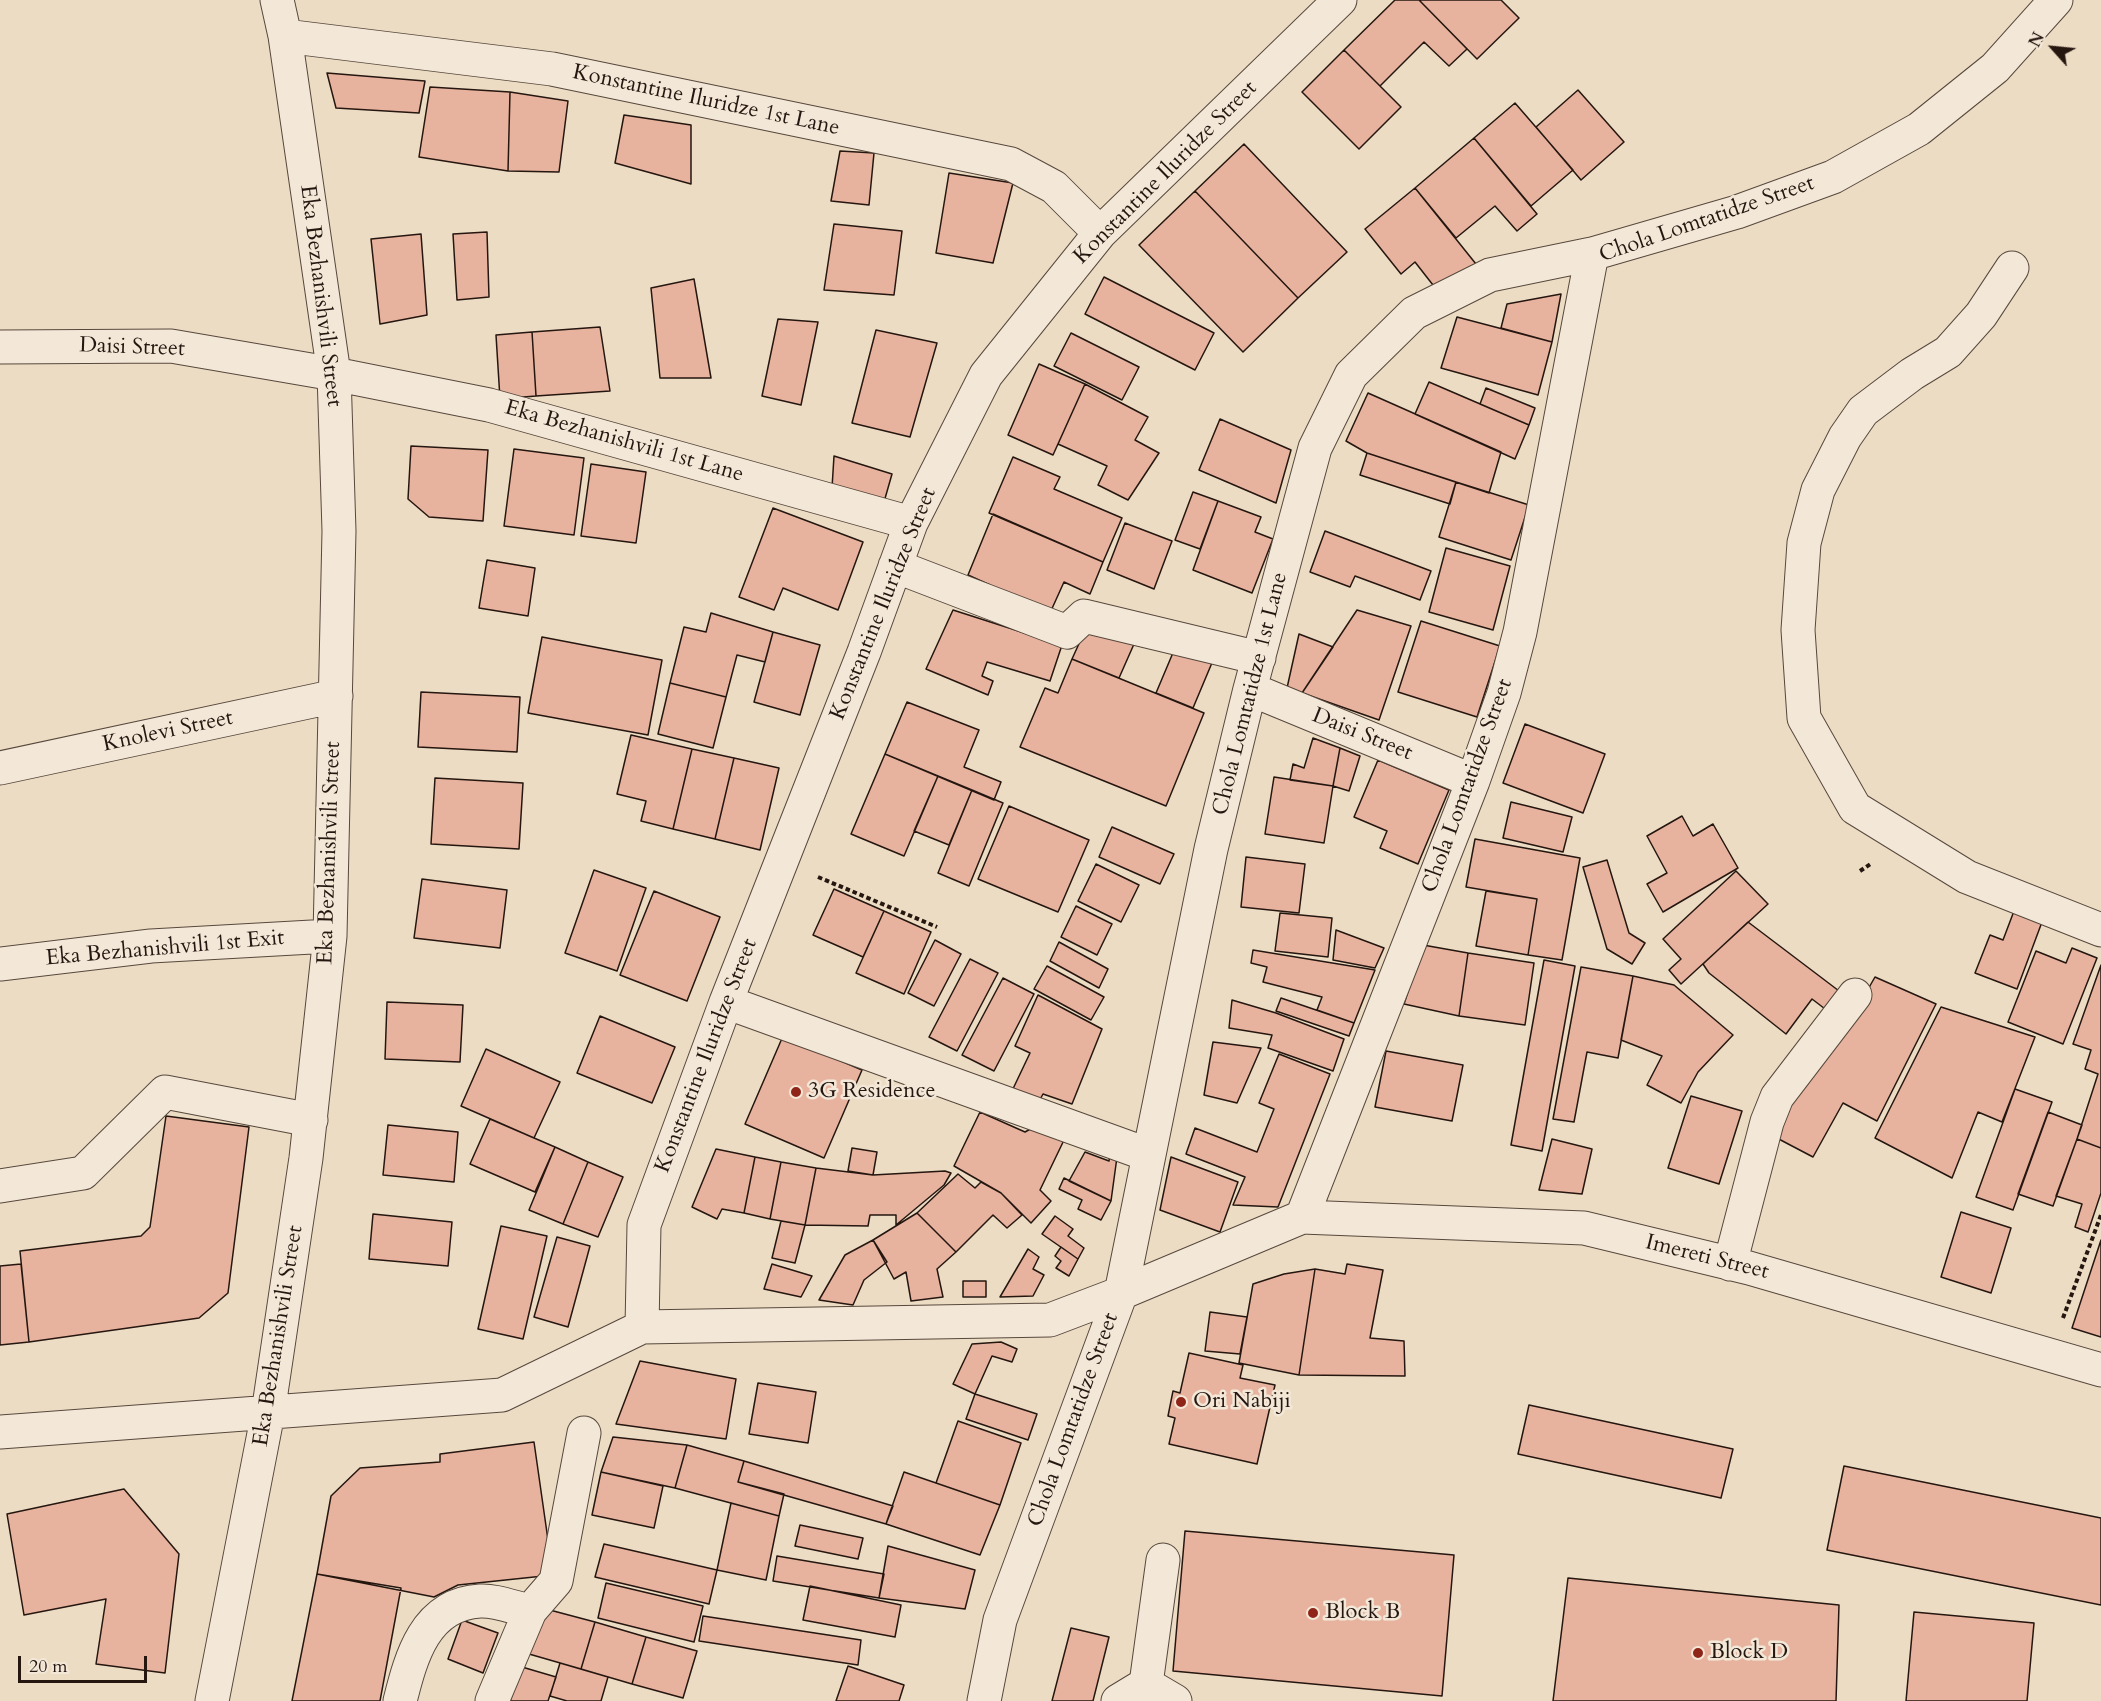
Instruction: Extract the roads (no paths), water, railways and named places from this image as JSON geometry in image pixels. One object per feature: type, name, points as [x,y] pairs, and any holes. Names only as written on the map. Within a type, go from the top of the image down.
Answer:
[{"type":"street","name":"Eka Bezhanishvili Street","points":[[212,1701],[268,1413],[311,1120],[330,936],[339,531],[334,374],[278,0]]},
{"type":"street","name":"Konstantine Iluridze Street","points":[[642,1327],[644,1225],[726,1002],[911,523],[986,375],[1100,233],[1340,0]]},
{"type":"street","name":"Chola Lomtatidze Street","points":[[984,1701],[1000,1620],[1121,1293],[1302,1217],[1473,781],[1504,693],[1520,632],[1592,255],[1737,212],[1842,172],[1919,129],[1995,68],[2056,0]]},
{"type":"street","name":"Konstantine Iluridze 1st Lane","points":[[285,36],[552,69],[1011,164],[1054,188],[1100,233]]},
{"type":"street","name":"Chola Lomtatidze 1st Lane","points":[[1121,1293],[1211,849],[1250,689],[1315,448],[1351,375],[1414,313],[1490,275],[1592,255]]},
{"type":"street","points":[[2012,267],[1981,315],[1948,352],[1912,374],[1863,411],[1845,437],[1818,490],[1804,543],[1798,630],[1804,718],[1855,808],[1967,877],[2101,930]]},
{"type":"street","name":"Daisi Street","points":[[0,347],[171,346],[334,374]]},
{"type":"street","name":"Eka Bezhanishvili 1st Lane","points":[[334,374],[489,405],[911,523]]},
{"type":"street","points":[[895,566],[1067,632],[1084,615],[1259,658]]},
{"type":"street","name":"Daisi Street","points":[[1250,689],[1473,781]]},
{"type":"street","name":"Knolevi Street","points":[[0,768],[336,696]]},
{"type":"street","name":"Eka Bezhanishvili 1st Exit","points":[[0,964],[151,946],[330,936]]},
{"type":"street","points":[[1730,1264],[1767,1122],[1778,1096],[1855,996]]},
{"type":"street","points":[[726,1002],[1149,1155]]},
{"type":"street","points":[[0,1186],[83,1173],[165,1092],[311,1120]]},
{"type":"street","name":"Imereti Street","points":[[1302,1217],[1584,1228],[1730,1264],[2101,1370]]},
{"type":"street","points":[[0,1432],[502,1395],[642,1327],[1050,1320],[1121,1293]]},
{"type":"street","points":[[492,1701],[530,1611],[556,1581],[584,1433]]},
{"type":"street","points":[[1146,1684],[1163,1560]]},
{"type":"street","points":[[400,1701],[410,1659],[425,1629],[450,1609],[481,1601],[530,1611]]},
{"type":"street","points":[[1118,1701],[1146,1684]]},
{"type":"street","points":[[1146,1684],[1175,1701]]},
{"type":"place","name":"3G Residence","points":[[796,1092]]},
{"type":"place","name":"Ori Nabiji","points":[[1181,1402]]},
{"type":"place","name":"Block B","points":[[1313,1613]]},
{"type":"place","name":"Block D","points":[[1698,1653]]}]
